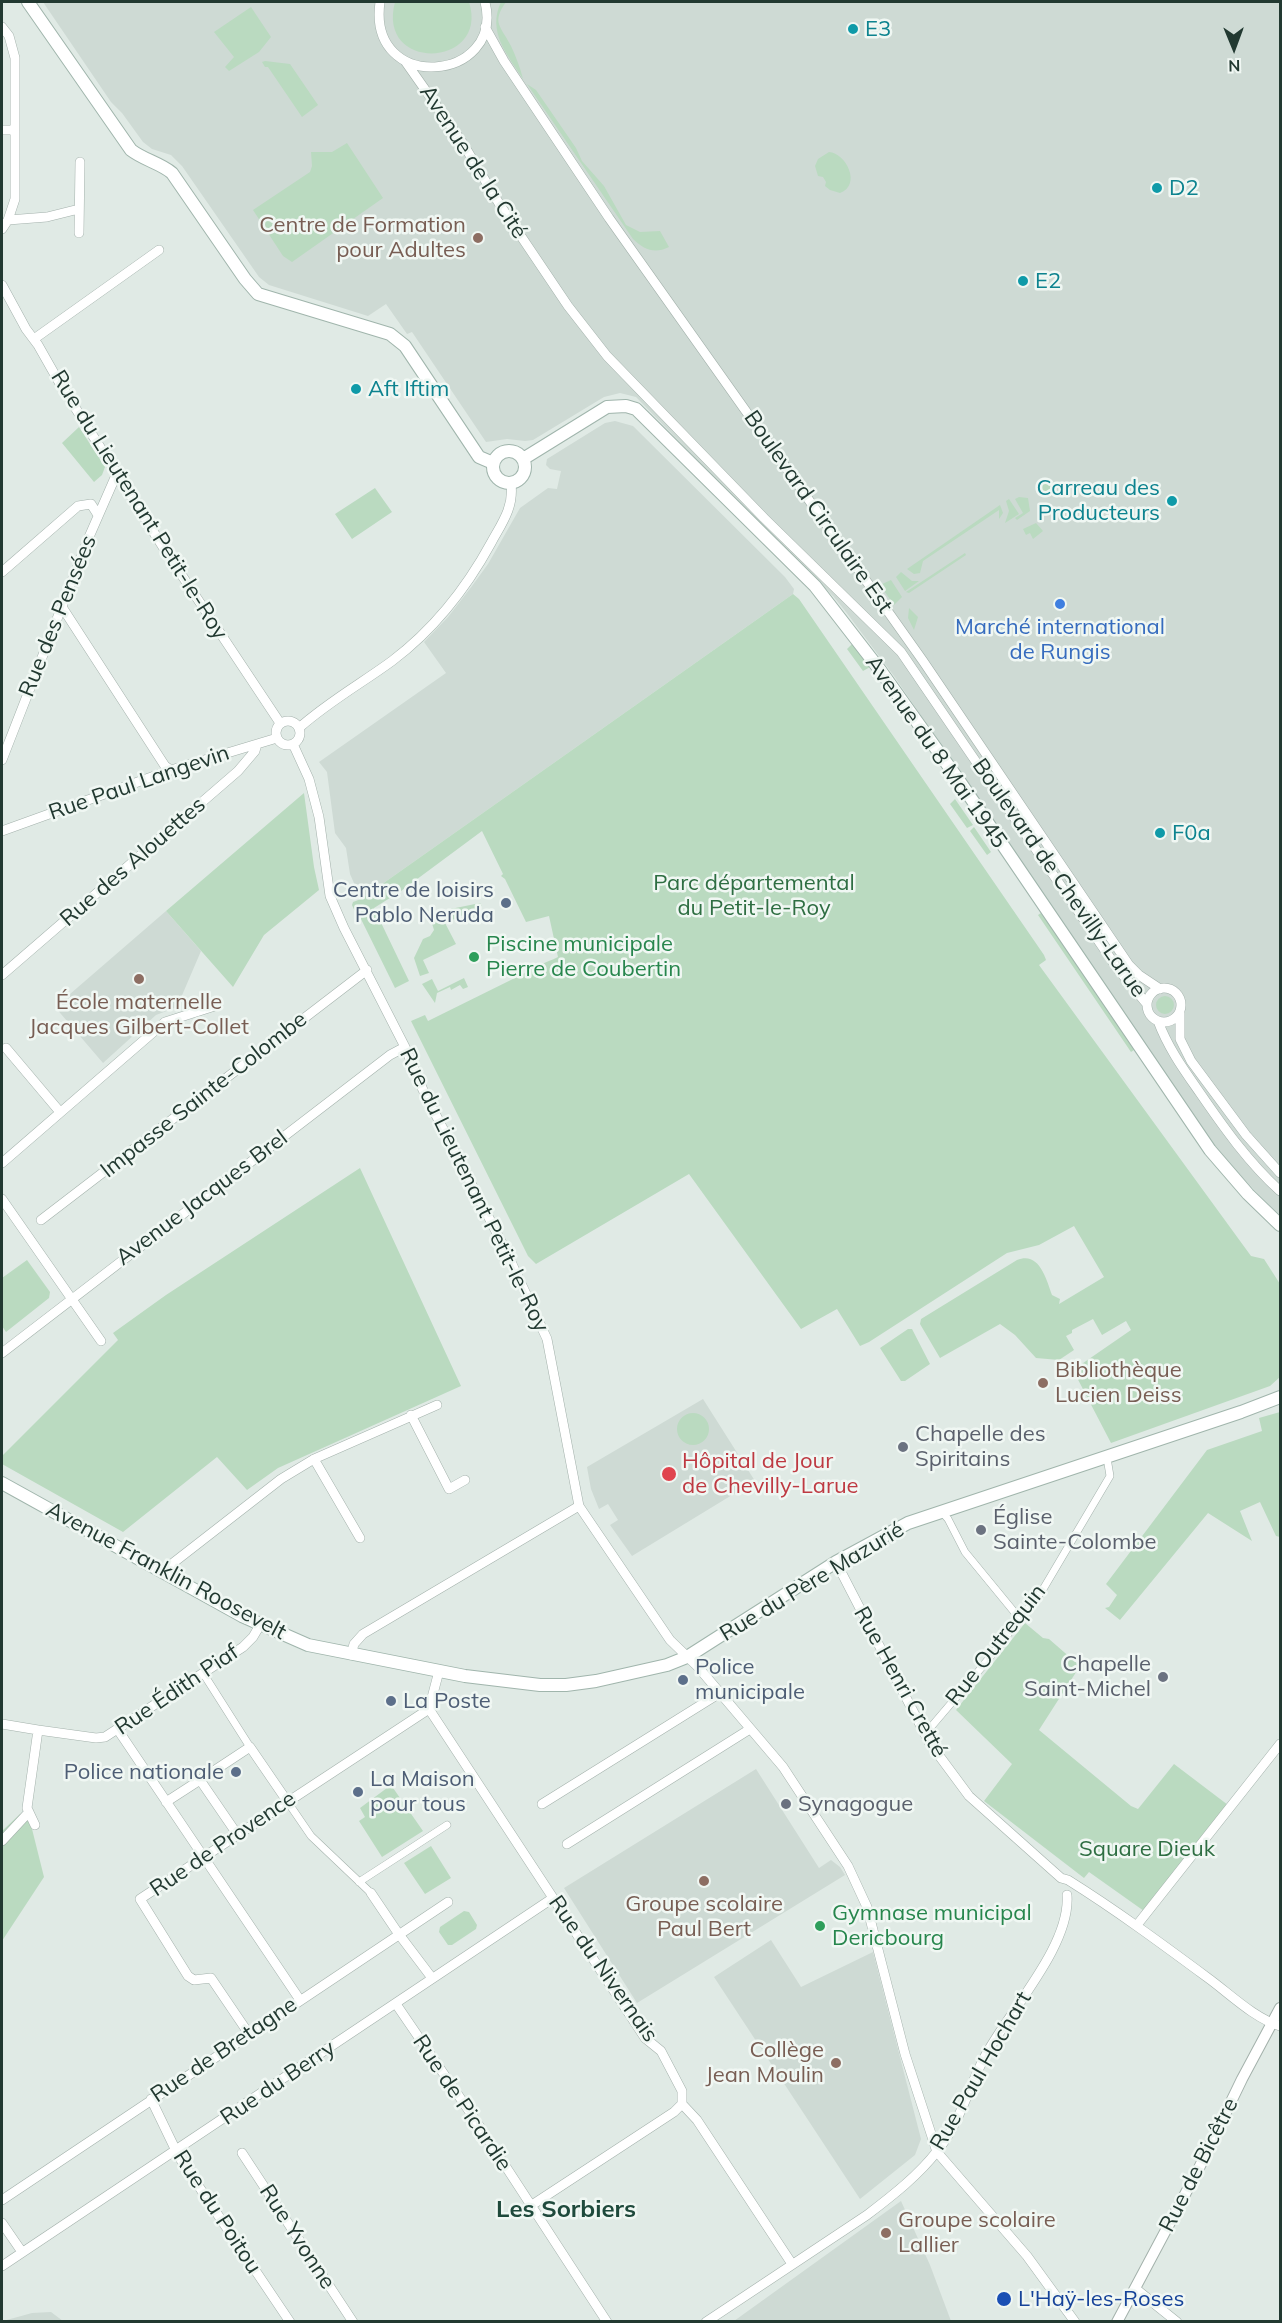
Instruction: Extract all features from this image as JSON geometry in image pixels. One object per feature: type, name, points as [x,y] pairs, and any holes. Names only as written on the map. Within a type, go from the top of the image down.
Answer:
[{"type":"main road","points":[[28,2],[131,150],[141,158],[166,168],[172,173],[245,279],[258,294],[372,328],[398,339],[405,346],[479,457],[493,463]]},
{"type":"main road","name":"Avenue du 8 Mai 1945","points":[[523,459],[607,407],[626,406],[636,409],[815,586],[880,670],[953,773],[1210,1150],[1248,1194],[1281,1225]]},
{"type":"main road","points":[[514,452],[523,459],[525,467],[523,476],[511,484],[500,482],[496,478],[492,468],[499,454],[514,452]]},
{"type":"main road","name":"Rue du Père Mazurié","points":[[687,1657],[836,1562],[908,1523],[1107,1458],[1281,1397]]},
{"type":"main road","name":"Avenue Franklin Roosevelt","points":[[2,1483],[260,1625],[308,1645],[351,1655],[500,1681],[566,1685],[596,1681],[657,1667],[687,1657]]},
{"type":"street","name":"Avenue de la Cité","points":[[379,2],[379,20],[383,36],[392,50],[405,61],[462,142],[500,205],[568,306],[607,356],[834,587]]},
{"type":"street","points":[[405,61],[434,68],[453,64],[462,59],[477,45],[485,27],[485,2]]},
{"type":"street","points":[[2,27],[9,36],[15,58],[15,199],[8,220],[2,229]]},
{"type":"street","name":"Boulevard Circulaire Est","points":[[485,27],[504,61],[603,208],[923,661],[1129,965],[1139,975],[1160,988]]},
{"type":"street","points":[[2,130],[15,130]]},
{"type":"street","points":[[79,233],[80,162]]},
{"type":"street","points":[[8,220],[47,217],[79,209]]},
{"type":"street","points":[[34,339],[159,250]]},
{"type":"street","name":"Rue du Lieutenant Petit-le-Roy","points":[[2,285],[163,547],[280,723]]},
{"type":"street","name":"Rue des Pensées","points":[[2,760],[98,515],[117,473]]},
{"type":"street","points":[[300,728],[291,720],[280,723],[276,730],[277,738],[282,743],[293,744],[299,739],[300,728],[406,650],[454,599],[475,569],[506,515],[512,497],[511,484]]},
{"type":"street","points":[[2,572],[78,506],[91,504],[98,515]]},
{"type":"street","name":"Boulevard de Chevilly-Larue","points":[[834,587],[905,657],[1117,968],[1147,1004]]},
{"type":"street","points":[[62,607],[165,766],[171,770]]},
{"type":"street","name":"Rue Paul Langevin","points":[[2,831],[171,770],[277,738]]},
{"type":"street","name":"Rue des Alouettes","points":[[2,975],[238,771],[255,751],[257,744]]},
{"type":"street","name":"Rue du Lieutenant Petit-le-Roy","points":[[293,744],[309,780],[319,817],[330,896],[405,1047],[423,1090],[510,1259],[547,1339],[579,1506],[654,1613],[670,1640],[720,1693],[783,1767],[848,1866],[867,1907],[905,2054],[937,2152]]},
{"type":"street","name":"Impasse Sainte-Colombe","points":[[41,1220],[366,970]]},
{"type":"street","points":[[1180,1012],[1177,1017],[1168,1022],[1158,1021],[1150,1014],[1147,1004],[1151,994],[1160,988],[1167,988],[1177,994],[1181,1004],[1179,1030],[1183,1046],[1246,1135],[1281,1173]]},
{"type":"street","points":[[2,1163],[165,1022],[218,1005]]},
{"type":"street","name":"Boulevard de Chevilly-Larue","points":[[1158,1021],[1170,1048],[1217,1118],[1248,1157],[1281,1191]]},
{"type":"street","name":"Avenue Jacques Brel","points":[[2,1353],[390,1055],[405,1047]]},
{"type":"street","points":[[6,1048],[60,1112]]},
{"type":"street","points":[[2,1199],[101,1341]]},
{"type":"street","points":[[165,1573],[173,1563],[281,1479],[314,1459],[437,1405]]},
{"type":"street","points":[[411,1415],[449,1488],[465,1480]]},
{"type":"street","name":"Rue Outrequin","points":[[925,1734],[1042,1591],[1110,1476],[1107,1458]]},
{"type":"street","points":[[314,1459],[360,1538]]},
{"type":"street","points":[[351,1655],[354,1644],[363,1634],[579,1506]]},
{"type":"street","points":[[941,1511],[948,1519],[965,1552],[1020,1619]]},
{"type":"street","name":"Rue Henri Cretté","points":[[836,1562],[925,1734],[942,1762],[969,1796],[1061,1878],[1081,1888],[1137,1925],[1276,2025]]},
{"type":"street","name":"Rue Édith Piaf","points":[[2,1724],[96,1738],[105,1737],[243,1647],[260,1625]]},
{"type":"street","points":[[429,1708],[440,1671]]},
{"type":"street","points":[[203,1673],[311,1836],[371,1893],[432,1978]]},
{"type":"street","points":[[542,1804],[720,1693]]},
{"type":"street","name":"Rue de Provence","points":[[249,2034],[211,1978],[194,1980],[188,1976],[140,1899],[429,1708]]},
{"type":"street","name":"Rue du Nivernais","points":[[429,1708],[645,2038],[661,2051],[682,2091],[682,2104],[697,2120],[792,2264]]},
{"type":"street","points":[[567,1844],[750,1729]]},
{"type":"street","points":[[35,1825],[27,1808],[38,1730]]},
{"type":"street","points":[[118,1730],[300,2000]]},
{"type":"street","points":[[1137,1925],[1280,1743]]},
{"type":"street","points":[[166,1802],[250,1747]]},
{"type":"street","points":[[200,1780],[237,1834]]},
{"type":"street","points":[[2,1841],[29,1812]]},
{"type":"street","points":[[359,1882],[447,1826]]},
{"type":"street","name":"Rue Paul Hochart","points":[[706,2322],[891,2196],[937,2152],[951,2132],[988,2051],[1059,1938],[1067,1912],[1067,1895]]},
{"type":"street","name":"Rue du Berry","points":[[2,2266],[553,1898]]},
{"type":"street","name":"Rue de Bretagne","points":[[2,2200],[398,1933],[448,1902]]},
{"type":"street","name":"Rue de Picardie","points":[[396,2004],[532,2205],[607,2322]]},
{"type":"street","name":"Rue de Bicêtre","points":[[1117,2322],[1276,2025],[1281,2008]]},
{"type":"street","name":"Rue du Poitou","points":[[151,2099],[176,2150],[290,2322]]},
{"type":"street","points":[[532,2205],[674,2112],[682,2104]]},
{"type":"street","points":[[937,2152],[1028,2256],[1075,2322]]},
{"type":"street","name":"Rue Yvonne","points":[[242,2153],[352,2322]]},
{"type":"street","points":[[2,2223],[22,2252]]},
{"type":"street","points":[[1136,2289],[1177,2322]]},
{"type":"shaded area","name":"Marché international de Rungis","points":[[43,2],[1280,2],[1280,1216],[1235,1170],[1203,1131],[894,676],[846,612],[833,596],[636,397],[620,393],[604,397],[533,440],[507,439],[486,442],[412,332],[407,334],[386,304],[368,316],[269,285],[259,277],[182,166],[171,155],[152,149],[143,142],[111,102]]},
{"type":"shaded area","points":[[615,421],[633,426],[785,577],[794,589],[793,594],[361,899],[350,874],[346,848],[335,833],[327,772],[319,762],[446,673],[424,642],[448,617],[488,564],[520,508],[548,488],[557,489],[561,471],[550,469],[546,465],[547,459],[605,423]]},
{"type":"shaded area","name":"École maternelle Jacques Gilbert-Collet","points":[[166,911],[201,951],[177,1007],[156,1015],[103,1063],[55,1007]]},
{"type":"shaded area","name":"Hôpital de Jour de Chevilly-Larue","points":[[703,1399],[755,1481],[632,1556],[610,1525],[618,1520],[608,1504],[599,1509],[591,1489],[587,1467]]},
{"type":"shaded area","name":"Groupe scolaire Paul Bert","points":[[756,1769],[819,1868],[831,1860],[840,1867],[845,1875],[637,2003],[564,1888]]},
{"type":"shaded area","name":"Collège Jean Moulin","points":[[771,1940],[801,1987],[873,1952],[921,2139],[915,2155],[860,2199],[714,1977]]},
{"type":"shaded area","name":"Groupe scolaire Lallier","points":[[901,2201],[930,2265],[951,2321],[734,2321]]},
{"type":"shaded area","points":[[51,2312],[63,2321],[3,2321],[32,2313]]},
{"type":"green space","points":[[395,2],[469,2],[471,24],[464,40],[450,50],[433,53],[416,51],[401,41],[394,25]]},
{"type":"green space","points":[[501,2],[506,2],[499,15],[499,24],[513,50],[523,79],[505,52],[498,33],[496,23]]},
{"type":"green space","points":[[251,7],[271,37],[259,52],[229,71],[225,67],[234,57],[214,32]]},
{"type":"green space","points":[[262,62],[290,64],[318,105],[302,117],[268,67],[265,67]]},
{"type":"green space","points":[[527,84],[536,90],[576,148],[582,161],[604,186],[626,225],[640,232],[660,231],[669,247],[650,250],[633,239]]},
{"type":"green space","points":[[347,143],[383,198],[292,262],[283,256],[253,210],[310,172],[311,152],[332,152]]},
{"type":"green space","points":[[829,152],[846,163],[851,177],[847,189],[840,193],[825,186],[826,182],[823,177],[818,176],[815,166],[818,159]]},
{"type":"green space","points":[[79,427],[105,467],[102,475],[94,482],[62,443]]},
{"type":"green space","points":[[1043,480],[1049,480],[1053,487],[1049,494],[1043,494],[1039,490],[1039,484]]},
{"type":"green space","points":[[375,488],[392,512],[352,539],[335,514]]},
{"type":"green space","points":[[1028,498],[1030,511],[1017,520],[1015,518],[1023,513],[1015,499]]},
{"type":"green space","points":[[1009,499],[1019,514],[1005,523],[1009,511],[1006,501]]},
{"type":"green space","points":[[1000,505],[1003,513],[999,519],[999,510],[923,561],[920,573],[914,574],[907,569]]},
{"type":"green space","points":[[1036,523],[1043,531],[1033,539],[1030,533],[1026,535],[1023,529]]},
{"type":"green space","points":[[965,553],[966,555],[909,593],[906,592]]},
{"type":"green space","points":[[901,572],[912,581],[919,581],[905,591],[896,577]]},
{"type":"green space","points":[[891,580],[902,597],[894,605],[880,585]]},
{"type":"green space","name":"Parc départemental du Petit-le-Roy","points":[[793,594],[799,599],[1044,955],[1046,960],[1039,965],[1251,1256],[1264,1259],[1280,1284],[1280,1377],[1270,1386],[1111,1443],[1073,1370],[1131,1330],[1126,1321],[1102,1335],[1093,1319],[1072,1330],[1072,1333],[1066,1336],[1074,1350],[1059,1360],[1036,1358],[1015,1335],[1000,1324],[940,1358],[920,1324],[921,1319],[1017,1260],[1025,1258],[1036,1263],[1044,1274],[1052,1295],[1060,1299],[1059,1304],[1104,1277],[1074,1226],[1039,1245],[1007,1253],[860,1346],[837,1309],[801,1329],[689,1174],[536,1264],[528,1256],[411,1021],[425,1015],[428,1021],[558,957],[549,916],[526,922],[505,879],[501,876],[503,874],[482,831],[401,891],[374,908],[409,981],[395,988],[359,915],[357,916],[353,902],[361,899]]},
{"type":"green space","points":[[909,608],[918,617],[914,630],[908,618]]},
{"type":"green space","points":[[854,642],[872,666],[863,671],[847,649]]},
{"type":"green space","points":[[304,793],[319,890],[264,935],[233,987],[166,911]]},
{"type":"green space","points":[[955,799],[973,825],[967,828],[950,804]]},
{"type":"green space","points":[[974,827],[991,852],[987,855],[970,831]]},
{"type":"green space","points":[[480,903],[482,906],[448,922],[444,921],[456,944],[423,960],[429,973],[420,976],[414,958],[423,939],[430,936],[434,930],[431,913]]},
{"type":"green space","points":[[1041,913],[1134,1050],[1131,1052],[1038,915]]},
{"type":"green space","points":[[464,978],[468,987],[463,989],[460,985],[437,993],[435,1003],[422,984],[432,979],[438,991]]},
{"type":"green space","points":[[1165,996],[1171,999],[1174,1005],[1171,1011],[1165,1014],[1159,1011],[1156,1005],[1159,999]]},
{"type":"green space","points":[[360,1168],[461,1386],[278,1468],[247,1490],[217,1457],[123,1532],[2,1464],[2,1456],[118,1340],[113,1333],[166,1295]]},
{"type":"green space","points":[[27,1260],[50,1292],[49,1298],[6,1332],[2,1326],[2,1278]]},
{"type":"green space","points":[[908,1329],[912,1329],[930,1364],[905,1381],[901,1381],[880,1348]]},
{"type":"green space","points":[[1280,1412],[1280,1537],[1276,1536],[1260,1502],[1240,1511],[1252,1541],[1208,1513],[1120,1620],[1105,1608],[1109,1607],[1117,1595],[1106,1584],[1207,1450],[1262,1431],[1259,1418]]},
{"type":"green space","points":[[693,1413],[705,1417],[709,1429],[705,1441],[693,1445],[681,1441],[677,1429],[681,1417]]},
{"type":"green space","name":"Square Dieuk","points":[[1025,1623],[1043,1638],[1049,1639],[1080,1666],[1039,1730],[1131,1806],[1138,1809],[1174,1764],[1228,1805],[1144,1911],[1089,1872],[1084,1878],[984,1801],[1012,1764],[956,1710]]},
{"type":"green space","points":[[391,1785],[423,1831],[382,1857],[359,1821],[365,1817],[360,1808]]},
{"type":"green space","points":[[20,1814],[25,1821],[30,1821],[44,1877],[2,1941],[2,1831]]},
{"type":"green space","points":[[431,1846],[451,1878],[425,1894],[404,1863]]},
{"type":"green space","points":[[464,1911],[469,1912],[477,1925],[476,1929],[452,1945],[448,1945],[439,1932],[440,1927]]},
{"type":"place","name":"E3","points":[[853,29]]},
{"type":"place","name":"D2","points":[[1157,188]]},
{"type":"place","name":"Centre de Formation pour Adultes","points":[[478,238]]},
{"type":"place","name":"E2","points":[[1023,281]]},
{"type":"place","name":"Aft Iftim","points":[[356,389]]},
{"type":"place","name":"Carreau des Producteurs","points":[[1172,501]]},
{"type":"place","name":"Marché international de Rungis","points":[[1060,604]]},
{"type":"place","name":"F0a","points":[[1160,833]]},
{"type":"place","name":"Centre de loisirs Pablo Neruda","points":[[506,903]]},
{"type":"place","name":"Piscine municipale Pierre de Coubertin","points":[[474,957]]},
{"type":"place","name":"École maternelle Jacques Gilbert-Collet","points":[[139,979]]},
{"type":"place","name":"Bibliothèque Lucien Deiss","points":[[1043,1383]]},
{"type":"place","name":"Chapelle des Spiritains","points":[[903,1447]]},
{"type":"place","name":"Hôpital de Jour de Chevilly-Larue","points":[[669,1474]]},
{"type":"place","name":"Église Sainte-Colombe","points":[[981,1530]]},
{"type":"place","name":"Chapelle Saint-Michel","points":[[1163,1677]]},
{"type":"place","name":"Police municipale","points":[[683,1680]]},
{"type":"place","name":"La Poste","points":[[391,1701]]},
{"type":"place","name":"Police nationale","points":[[236,1772]]},
{"type":"place","name":"La Maison pour tous","points":[[358,1792]]},
{"type":"place","name":"Synagogue","points":[[786,1804]]},
{"type":"place","name":"Groupe scolaire Paul Bert","points":[[704,1881]]},
{"type":"place","name":"Gymnase municipal Dericbourg","points":[[820,1926]]},
{"type":"place","name":"Collège Jean Moulin","points":[[836,2063]]},
{"type":"place","name":"Groupe scolaire Lallier","points":[[886,2233]]},
{"type":"place","name":"L'Haÿ-les-Roses","points":[[1004,2299]]},
{"type":"district","name":"Les Sorbiers","points":[[566,2210]]}]
